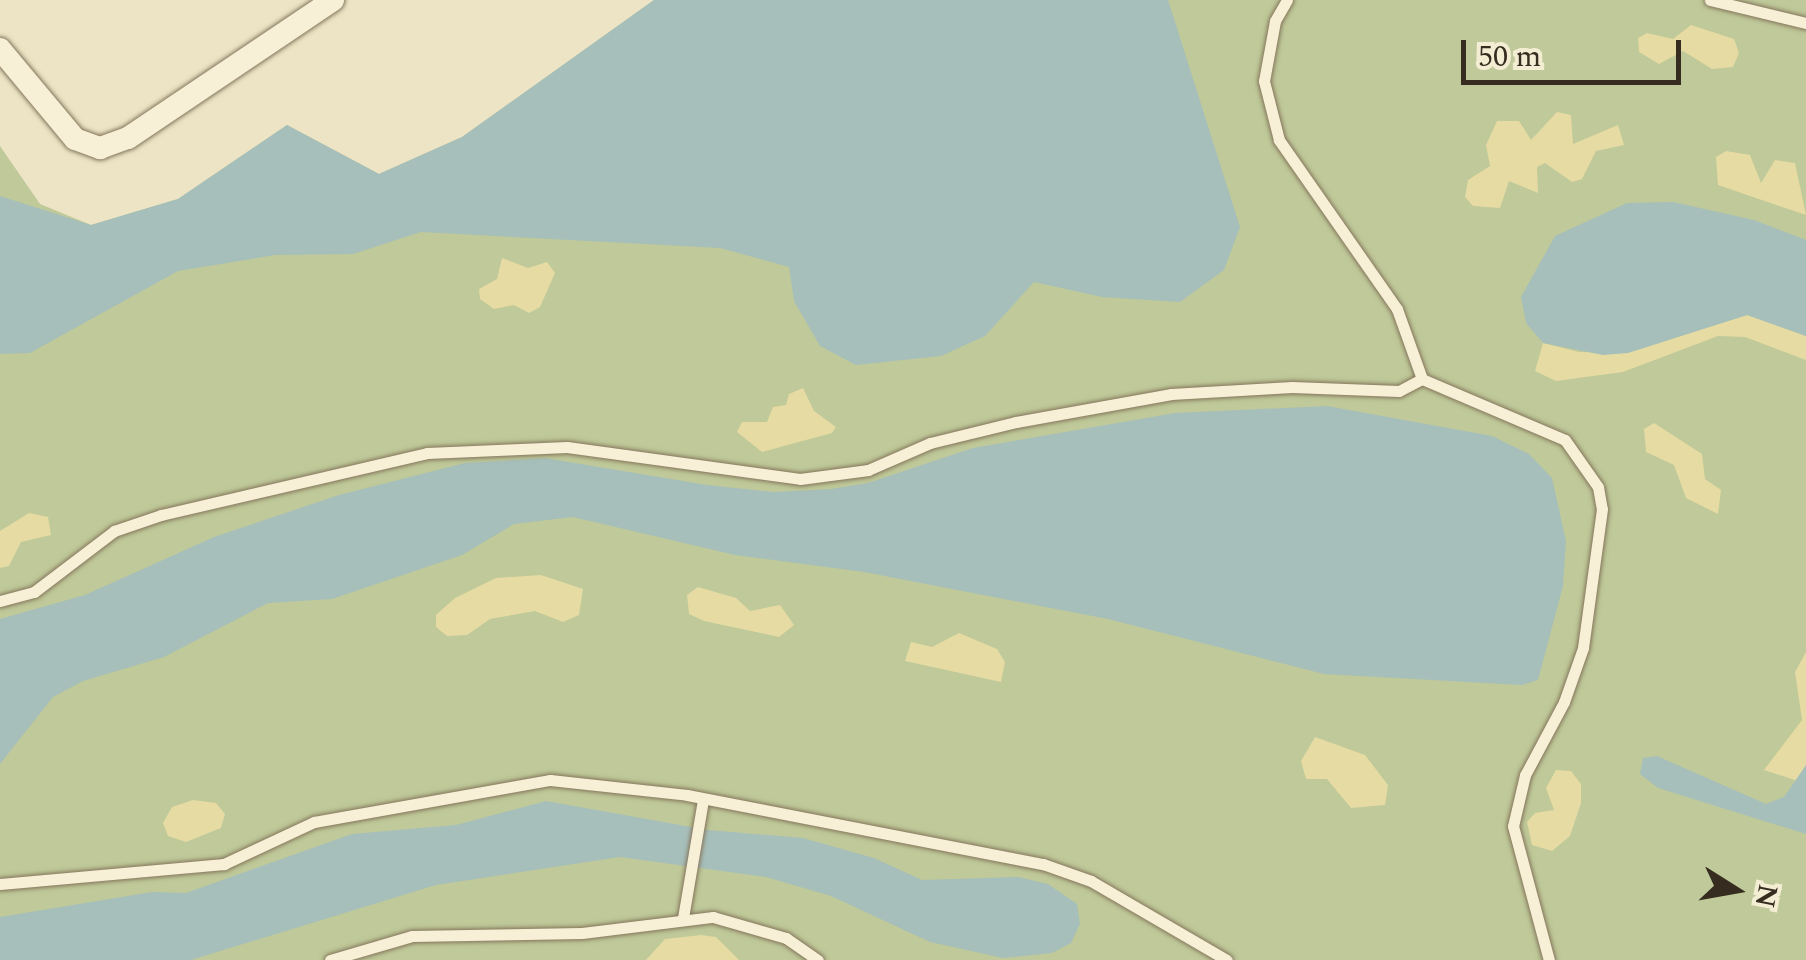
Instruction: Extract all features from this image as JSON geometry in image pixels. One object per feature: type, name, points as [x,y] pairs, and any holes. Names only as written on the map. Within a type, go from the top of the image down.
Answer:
[{"type":"street","points":[[0,49],[75,138],[100,148],[128,138],[333,0]]},
{"type":"lane","points":[[1287,0],[1275,21],[1264,81],[1280,140],[1398,308],[1422,379],[1565,440],[1598,487],[1602,510],[1582,648],[1564,702],[1524,775],[1513,826],[1549,960]]},
{"type":"lane","points":[[1710,0],[1806,23]]},
{"type":"lane","points":[[0,601],[34,592],[114,532],[160,514],[427,453],[567,447],[800,479],[868,470],[930,443],[1016,422],[1171,394],[1292,387],[1399,391],[1422,379]]},
{"type":"lane","points":[[0,884],[224,864],[314,822],[550,780],[1042,864],[1091,881],[1227,960]]},
{"type":"lane","points":[[684,915],[702,805]]},
{"type":"lane","points":[[330,960],[412,936],[582,933],[684,915],[746,924],[818,960]]},
{"type":"green space","points":[[654,0],[1806,0],[1806,960],[0,960],[0,146],[40,204],[91,225],[178,199],[287,125],[379,174],[462,137]]},
{"type":"sand","points":[[1691,25],[1734,39],[1739,53],[1733,67],[1712,69],[1683,51],[1659,64],[1639,52],[1638,38],[1647,33],[1673,39]]},
{"type":"sand","points":[[1557,112],[1571,115],[1573,144],[1618,125],[1624,145],[1596,151],[1582,179],[1572,182],[1545,163],[1537,167],[1538,193],[1509,181],[1500,208],[1473,206],[1465,197],[1468,180],[1490,166],[1486,145],[1497,121],[1519,121],[1531,140]]},
{"type":"sand","points":[[1726,151],[1750,155],[1761,183],[1775,160],[1795,163],[1806,215],[1718,185],[1716,157]]},
{"type":"sand","points":[[502,258],[528,268],[547,262],[555,273],[540,307],[529,313],[514,305],[494,309],[480,299],[479,289],[497,279]]},
{"type":"sand","points":[[1747,315],[1806,336],[1806,360],[1745,337],[1718,336],[1623,372],[1556,381],[1535,371],[1543,343],[1579,352],[1627,353]]},
{"type":"sand","points":[[803,388],[814,411],[836,427],[832,433],[762,452],[737,432],[742,422],[767,422],[773,407],[786,405],[789,394]]},
{"type":"sand","points":[[1654,423],[1702,454],[1705,479],[1721,490],[1718,514],[1686,498],[1674,465],[1646,452],[1644,429]]},
{"type":"sand","points":[[29,513],[48,517],[51,535],[21,542],[9,566],[0,568],[0,531]]},
{"type":"sand","points":[[541,575],[583,589],[579,615],[563,622],[535,611],[490,619],[467,635],[447,636],[436,627],[436,615],[455,598],[496,578]]},
{"type":"sand","points":[[698,587],[736,598],[750,611],[780,605],[794,625],[779,637],[704,621],[689,614],[687,595]]},
{"type":"sand","points":[[959,633],[997,649],[1005,662],[1001,682],[905,661],[911,642],[932,647]]},
{"type":"sand","points":[[1806,652],[1806,765],[1798,781],[1764,770],[1802,720],[1795,672]]},
{"type":"sand","points":[[1315,737],[1365,755],[1388,785],[1385,805],[1351,808],[1327,779],[1306,779],[1301,761]]},
{"type":"sand","points":[[1556,770],[1571,771],[1581,784],[1581,803],[1570,836],[1552,851],[1532,845],[1527,822],[1535,813],[1554,810],[1546,788]]},
{"type":"sand","points":[[193,800],[216,803],[225,814],[221,828],[186,842],[168,836],[163,823],[172,807]]},
{"type":"sand","points":[[716,937],[739,960],[646,960],[665,939]]},
{"type":"water","points":[[654,0],[1168,0],[1240,227],[1224,270],[1180,302],[1102,297],[1034,282],[985,336],[941,356],[856,365],[820,346],[794,301],[789,267],[720,248],[421,232],[353,254],[275,255],[178,271],[30,353],[0,354],[0,196],[91,225],[178,199],[287,125],[379,174],[462,137]]},
{"type":"water","points":[[1673,202],[1754,220],[1806,240],[1806,336],[1747,315],[1628,353],[1603,355],[1543,343],[1526,323],[1521,297],[1555,236],[1627,203]]},
{"type":"water","points":[[1327,406],[1492,436],[1529,454],[1552,478],[1566,541],[1563,586],[1538,680],[1522,685],[1324,674],[1108,619],[864,572],[735,555],[573,517],[514,524],[462,555],[332,599],[268,603],[164,657],[83,681],[53,697],[0,764],[0,619],[85,595],[214,537],[339,495],[465,463],[545,458],[707,485],[774,492],[831,489],[868,483],[973,448],[1175,413]]},
{"type":"water","points":[[1657,756],[1766,804],[1784,797],[1806,765],[1806,834],[1658,788],[1640,774],[1643,758]]},
{"type":"water","points":[[546,801],[708,830],[803,838],[874,858],[922,880],[1018,877],[1048,884],[1077,904],[1080,924],[1071,943],[1052,953],[1003,958],[930,942],[831,896],[766,877],[620,857],[436,885],[191,960],[0,960],[0,917],[152,892],[186,893],[352,834],[456,825]]}]
